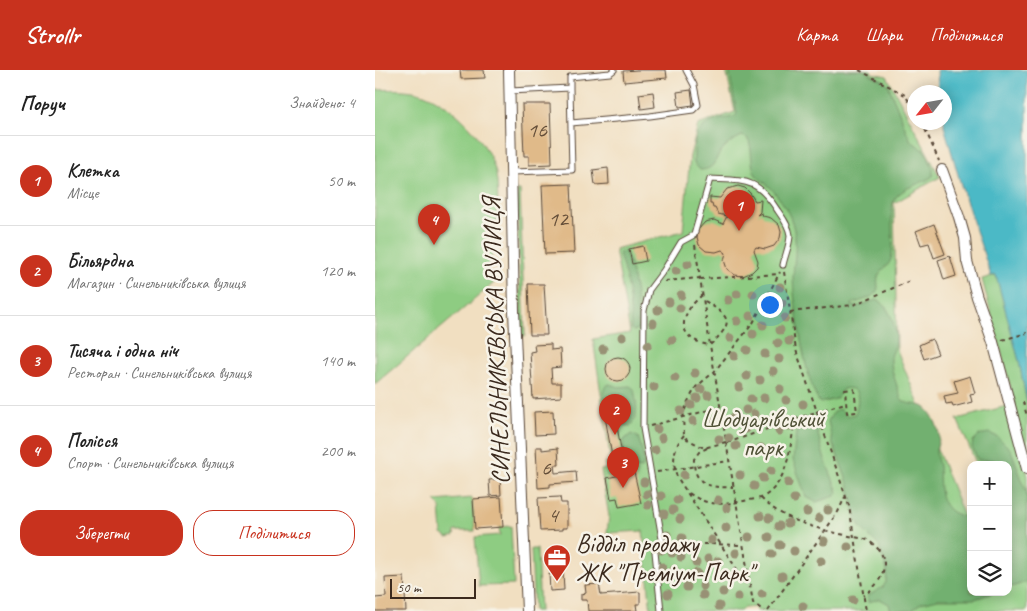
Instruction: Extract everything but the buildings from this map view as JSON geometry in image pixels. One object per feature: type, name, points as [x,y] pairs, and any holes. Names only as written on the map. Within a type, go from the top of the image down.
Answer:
[{"type":"street","name":"СИНЕЛЬНИКІВСЬКА ВУЛИЦЯ","points":[[509,70],[514,311],[527,611]]},
{"type":"street","points":[[942,170],[965,238],[967,261],[981,312],[993,342],[1027,469]]},
{"type":"lane","points":[[512,172],[572,170],[570,77],[614,70]]},
{"type":"lane","points":[[571,123],[693,110],[697,105],[694,86],[686,70]]},
{"type":"lane","points":[[509,91],[570,88]]},
{"type":"lane","points":[[661,611],[655,552],[662,542],[643,428],[644,311],[646,298],[681,242],[694,235],[710,179],[755,184],[769,196],[789,230],[789,244],[783,265]]},
{"type":"path","points":[[859,70],[905,95],[907,98]]},
{"type":"path","points":[[924,130],[942,170]]},
{"type":"path","points":[[694,235],[702,299],[753,602],[764,611]]},
{"type":"path","points":[[751,590],[677,477],[673,458],[675,450],[684,435],[683,417],[695,387],[714,372],[753,322],[783,265]]},
{"type":"path","points":[[783,265],[796,350],[846,494],[866,611]]},
{"type":"path","points":[[655,282],[779,274]]},
{"type":"path","points":[[790,312],[853,305],[910,281]]},
{"type":"path","points":[[702,295],[686,314],[684,324],[685,330],[693,340],[698,344],[710,345],[722,334],[727,322],[726,317],[722,313],[702,299]]},
{"type":"path","points":[[993,342],[1027,333]]},
{"type":"path","points":[[854,389],[857,412],[847,414],[846,402],[845,390],[854,389]]},
{"type":"path","points":[[733,487],[717,488],[705,484],[698,476],[694,459],[696,455],[708,448],[846,402]]},
{"type":"path","points":[[1023,402],[1027,416]]},
{"type":"path","points":[[643,428],[720,406]]},
{"type":"path","points":[[687,492],[709,504],[723,505],[761,498],[776,486],[783,475],[795,419]]},
{"type":"path","points":[[684,435],[699,446],[708,448]]},
{"type":"path","points":[[650,473],[729,461]]},
{"type":"path","points":[[768,611],[843,504],[846,494]]},
{"type":"path","points":[[761,498],[796,520],[865,539],[872,544],[880,554],[884,571],[875,587],[863,596]]},
{"type":"path","points":[[662,542],[743,545]]},
{"type":"green space","name":"Шодуарівський парк","points":[[726,70],[871,70],[872,73],[887,76],[907,114],[907,130],[915,130],[940,177],[894,203],[897,350],[964,516],[967,515],[967,596],[1012,596],[1012,461],[975,461],[957,419],[1015,404],[982,279],[996,275],[1019,361],[1027,403],[1027,611],[756,611],[756,607],[744,608],[740,611],[651,611],[643,531],[607,533],[609,516],[601,470],[606,469],[605,463],[611,462],[593,339],[630,333],[615,249],[683,231],[690,156],[698,125],[735,112]]},
{"type":"green space","points":[[729,70],[865,70],[888,84],[911,141],[924,150],[928,157],[933,169],[933,176],[897,195],[894,200],[891,258],[878,277],[876,292],[871,297],[852,304],[852,306],[859,306],[879,300],[889,313],[896,337],[896,344],[891,357],[892,368],[901,399],[910,404],[922,406],[931,413],[939,435],[936,453],[943,500],[950,510],[956,514],[967,517],[967,596],[984,596],[975,599],[938,599],[921,603],[911,611],[891,611],[889,604],[880,599],[868,602],[868,596],[883,587],[886,582],[887,571],[879,546],[860,527],[856,517],[848,483],[833,444],[828,421],[837,409],[847,416],[855,414],[858,399],[856,392],[849,388],[843,389],[836,399],[820,403],[815,394],[805,362],[795,304],[793,276],[795,242],[791,218],[774,192],[756,175],[747,138],[742,136],[728,144],[714,164],[705,170],[700,170],[694,163],[695,142],[701,129],[714,121],[734,117],[737,114]]},
{"type":"green space","points":[[375,90],[419,92],[436,100],[459,116],[486,149],[496,174],[498,197],[490,266],[486,271],[495,282],[375,384]]},
{"type":"green space","points":[[517,190],[520,190],[525,336],[521,336]]},
{"type":"green space","points":[[625,251],[634,280],[637,299],[638,329],[634,331],[631,329],[628,291],[619,255],[620,252]]},
{"type":"green space","points":[[609,384],[619,387],[630,386],[634,389],[636,414],[630,426],[622,425],[621,422],[629,418],[627,412],[612,404],[607,406],[603,394],[604,388]]},
{"type":"green space","points":[[809,418],[815,423],[824,457],[838,492],[835,496],[816,502],[806,497],[793,460],[797,424]]},
{"type":"green space","points":[[989,433],[998,437],[1011,450],[1027,494],[1027,582],[1012,587],[1012,461],[978,460],[972,447],[973,441],[979,435]]},
{"type":"green space","points":[[631,434],[638,437],[642,449],[642,469],[634,468],[623,448],[624,440]]},
{"type":"green space","points":[[472,498],[475,531],[455,531],[454,536],[448,538],[442,534],[440,506],[435,501]]},
{"type":"green space","points":[[511,526],[514,585],[479,586],[475,537],[500,535],[499,527]]},
{"type":"green space","points":[[531,549],[537,549],[540,611],[534,611]]},
{"type":"water","points":[[937,70],[1027,70],[1027,403],[1019,361],[996,275],[991,276],[945,130],[952,130],[952,85],[938,85]]},
{"type":"place","name":"Клетка","points":[[739,231]]},
{"type":"place","name":"Полісся","points":[[434,245]]},
{"type":"place","name":"Більярдна","points":[[615,435]]},
{"type":"place","name":"Тисяча і одна ніч","points":[[623,488]]},
{"type":"place","name":"Відділ продажу ЖК \"Преміум-Парк\"","points":[[557,582]]}]
